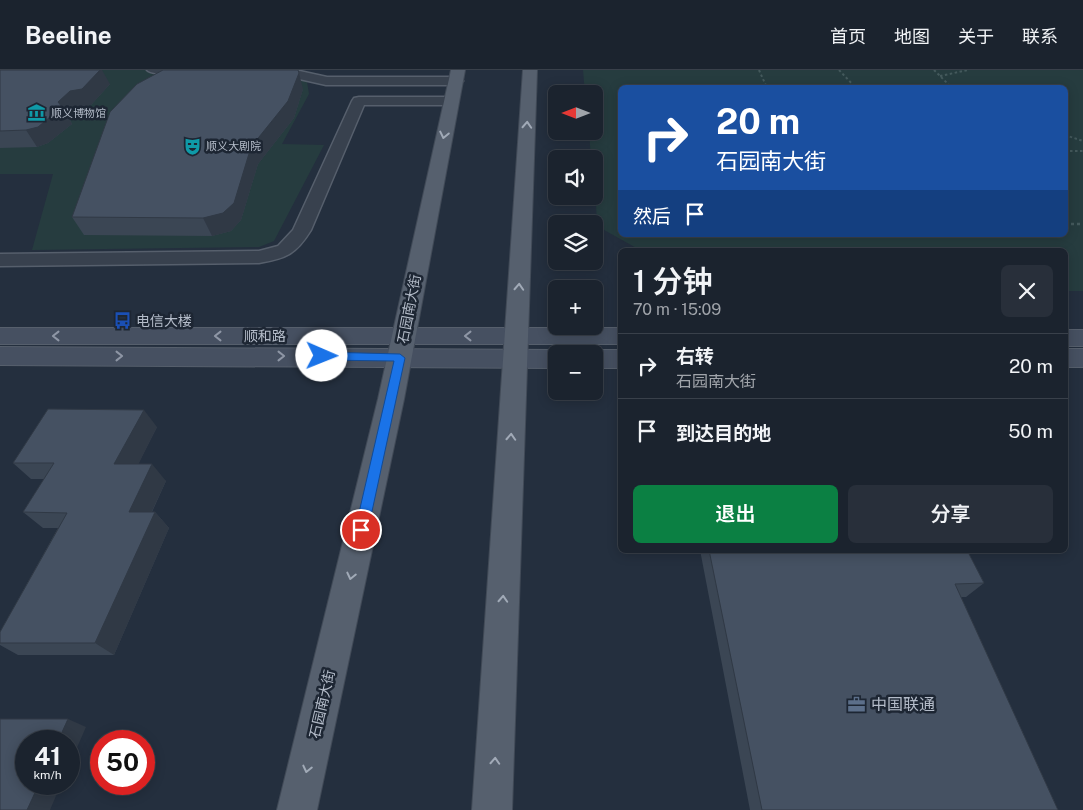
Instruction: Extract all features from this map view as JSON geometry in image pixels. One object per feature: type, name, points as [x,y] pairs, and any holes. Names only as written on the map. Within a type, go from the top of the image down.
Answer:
[{"type":"main road","points":[[492,810],[530,70]]},
{"type":"main road","name":"石园南大街","points":[[297,810],[401,347],[457,76]]},
{"type":"main road","name":"顺和路","points":[[0,336],[401,347],[517,347],[618,336]]},
{"type":"main road","points":[[1068,338],[1083,338]]},
{"type":"main road","name":"顺和路","points":[[0,356],[322,356],[401,347]]},
{"type":"main road","name":"顺和路","points":[[517,347],[548,357]]},
{"type":"main road","points":[[603,359],[618,358]]},
{"type":"main road","points":[[1068,358],[1083,358]]},
{"type":"street","points":[[154,70],[210,71]]},
{"type":"street","points":[[248,72],[295,73],[326,81],[367,81],[457,76]]},
{"type":"street","points":[[0,260],[259,257],[278,254],[293,246],[302,230],[367,81]]},
{"type":"street","points":[[359,101],[451,101]]},
{"type":"path","points":[[759,70],[766,85]]},
{"type":"path","points":[[840,70],[852,85]]},
{"type":"path","points":[[934,70],[949,85]]},
{"type":"path","points":[[940,76],[968,70]]},
{"type":"path","points":[[1068,136],[1083,142]]},
{"type":"path","points":[[1068,151],[1083,151]]},
{"type":"path","points":[[1068,224],[1083,224]]},
{"type":"green space","points":[[0,70],[292,70],[293,77],[307,82],[309,94],[282,144],[324,145],[274,241],[259,247],[32,250],[53,174],[0,174]]},
{"type":"green space","points":[[583,70],[1083,70],[1083,291],[1068,291],[1068,248],[636,248],[603,229],[603,215],[597,215],[596,205],[603,205],[603,150],[590,150],[590,140],[603,140],[603,85],[584,85]]},
{"type":"building","points":[[0,70],[100,70],[82,89],[70,91],[58,102],[62,107],[38,127],[26,130],[0,131]]},
{"type":"building","name":"顺义大剧院","points":[[163,70],[298,70],[299,73],[288,101],[251,147],[234,203],[223,213],[203,218],[72,217],[110,112],[137,84]]},
{"type":"building","points":[[48,409],[144,410],[114,464],[152,464],[129,512],[155,512],[95,643],[0,643],[0,632],[67,513],[23,512],[54,463],[13,463]]},
{"type":"building","name":"中国联通","points":[[710,553],[969,553],[984,583],[955,584],[1058,810],[762,810]]},
{"type":"building","points":[[0,719],[68,719],[63,730],[15,730],[15,795],[34,795],[27,810],[0,810]]},
{"type":"place","name":"顺义博物馆","points":[[37,113]]},
{"type":"place","name":"顺义大剧院","points":[[192,146]]},
{"type":"place","name":"电信大楼","points":[[122,321]]},
{"type":"place","name":"中国联通","points":[[857,704]]},
{"type":"route","points":[[322,356],[400,358],[361,530]]}]
